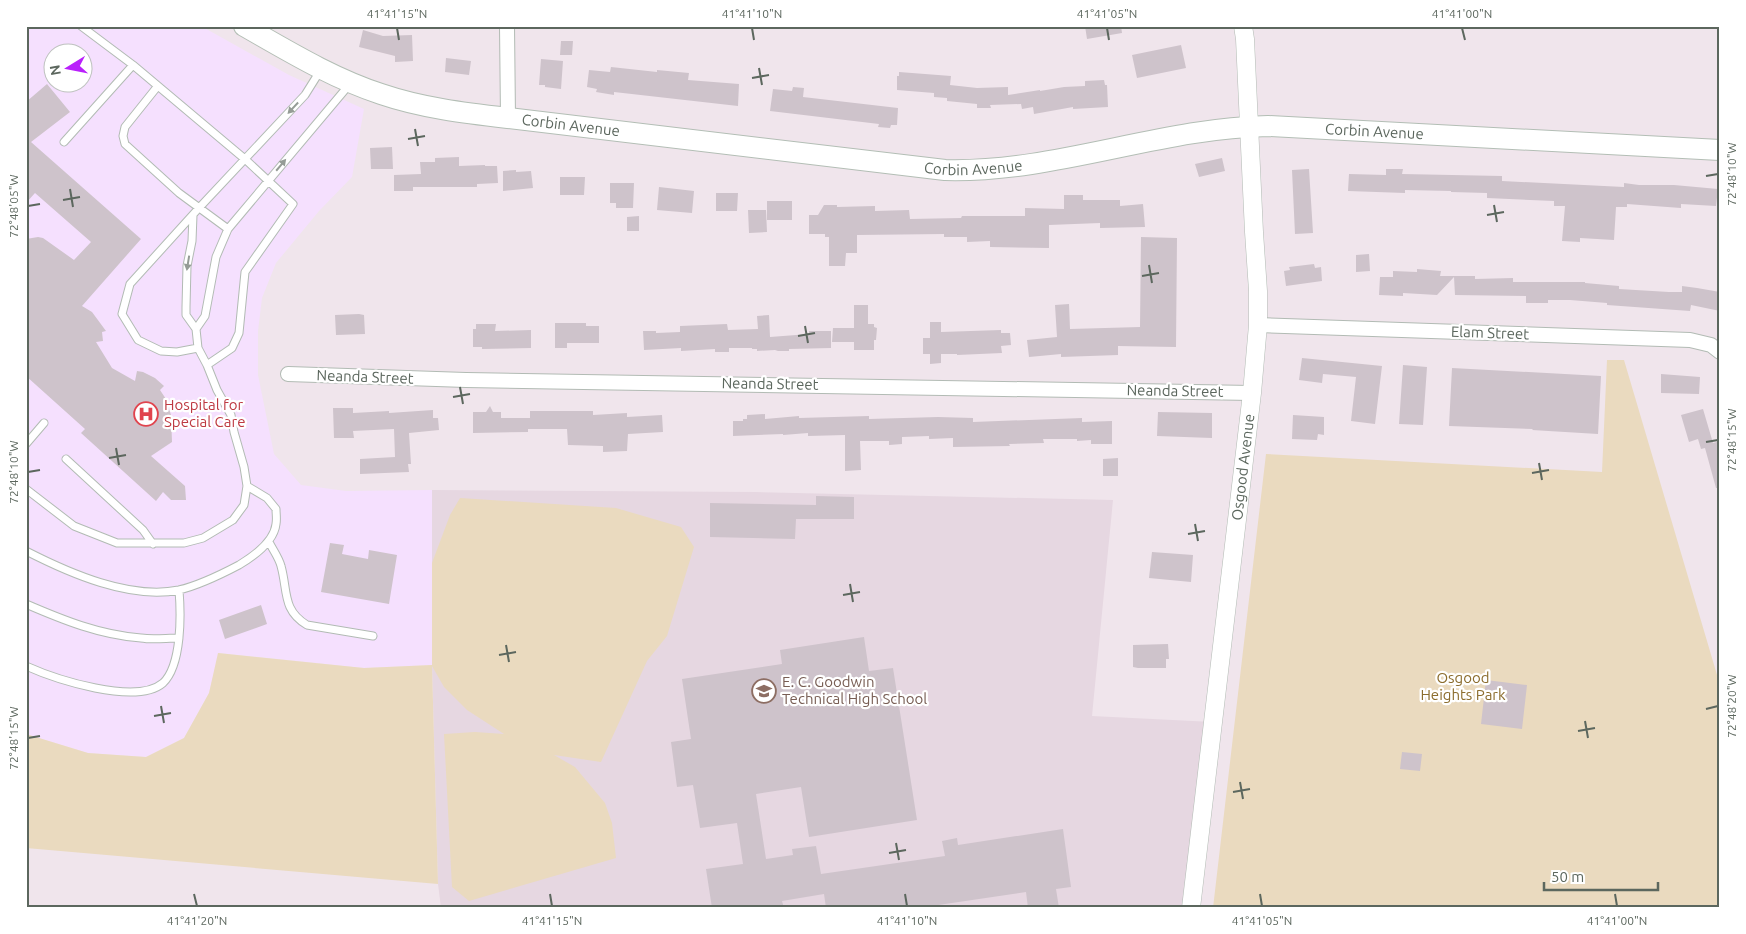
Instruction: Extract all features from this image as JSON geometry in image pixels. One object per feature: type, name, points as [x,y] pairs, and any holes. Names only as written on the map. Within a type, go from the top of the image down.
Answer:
[{"type":"main road","name":"Corbin Avenue","points":[[244,26],[350,83],[410,102],[463,113],[910,167],[968,171],[1014,167],[1212,130],[1249,126],[1720,150]]},
{"type":"street","points":[[507,26],[508,118]]},
{"type":"street","name":"Osgood Avenue","points":[[1191,908],[1252,393],[1258,325],[1258,291],[1244,26]]},
{"type":"street","name":"Elam Street","points":[[1258,325],[1690,340],[1711,345],[1720,352]]},
{"type":"street","name":"Neanda Street","points":[[288,374],[466,380],[1252,393]]},
{"type":"lane","points":[[81,26],[133,66],[246,160],[293,204],[245,272],[239,333],[232,348],[207,365]]},
{"type":"lane","points":[[64,142],[133,66]]},
{"type":"lane","points":[[198,348],[177,352],[160,351],[138,340],[122,314],[130,284],[305,95],[322,69]]},
{"type":"lane","points":[[196,329],[205,316],[216,257],[228,229],[350,83]]},
{"type":"lane","points":[[157,86],[125,128],[123,136],[125,144],[196,212],[228,229]]},
{"type":"lane","points":[[26,489],[74,526],[116,542],[184,543],[203,538],[233,520],[244,505],[248,486],[231,415],[217,390],[198,348],[196,329],[186,315],[187,266],[196,212]]},
{"type":"lane","points":[[26,444],[44,423]]},
{"type":"lane","points":[[66,459],[143,530],[153,544]]},
{"type":"lane","points":[[26,552],[63,570],[112,586],[155,592],[179,590],[217,577],[250,559],[269,542],[276,525],[276,509],[267,498],[248,486]]},
{"type":"lane","points":[[269,542],[281,566],[287,602],[293,614],[299,620],[307,625],[373,636]]},
{"type":"lane","points":[[26,666],[70,681],[111,691],[132,693],[148,691],[163,682],[173,666],[179,638],[179,590]]},
{"type":"lane","points":[[26,604],[99,632],[141,638],[179,638]]},
{"type":"shaded area","name":"Hospital for Special Care","points":[[26,26],[201,26],[289,75],[364,109],[352,177],[319,211],[276,263],[262,298],[258,331],[258,375],[274,454],[301,485],[346,491],[432,490],[432,665],[364,668],[219,653],[209,693],[184,738],[146,757],[88,753],[26,734]]},
{"type":"shaded area","name":"E. C. Goodwin Technical High School","points":[[432,490],[755,492],[1113,500],[1092,716],[1213,722],[1191,908],[441,908],[438,884],[432,665]]},
{"type":"green space","name":"Osgood Heights Park","points":[[1607,360],[1624,360],[1720,685],[1720,908],[1213,908],[1266,454],[1602,472]]},
{"type":"green space","points":[[460,498],[616,508],[681,527],[694,547],[667,636],[647,661],[601,762],[554,755],[575,767],[605,803],[612,823],[616,858],[469,901],[452,887],[444,734],[475,732],[504,734],[467,710],[444,687],[432,666],[438,884],[26,848],[26,734],[88,753],[146,757],[184,738],[209,693],[218,653],[364,668],[432,665],[432,563],[450,515]]},
{"type":"building","points":[[1085,26],[1121,26],[1122,33],[1087,39]]},
{"type":"building","points":[[363,30],[383,36],[412,35],[413,61],[395,62],[395,56],[359,47]]},
{"type":"building","points":[[561,41],[573,41],[572,55],[560,55]]},
{"type":"building","points":[[1181,45],[1186,68],[1137,78],[1132,55]]},
{"type":"building","points":[[446,58],[471,61],[469,75],[445,72]]},
{"type":"building","points":[[541,59],[563,61],[561,89],[539,85]]},
{"type":"building","points":[[611,67],[689,73],[688,80],[739,84],[738,106],[614,92],[614,95],[596,92],[597,89],[587,87],[589,70],[610,72]]},
{"type":"building","points":[[899,72],[951,76],[950,85],[977,88],[1008,87],[1008,95],[1085,86],[1085,81],[1104,80],[1105,85],[1107,85],[1108,107],[1073,109],[1073,107],[1034,114],[1033,107],[1022,109],[1021,104],[990,105],[991,108],[977,108],[977,104],[947,101],[947,98],[934,97],[934,93],[897,90],[897,76],[899,76]]},
{"type":"building","points":[[793,87],[804,88],[803,97],[898,108],[897,125],[891,125],[890,128],[878,127],[879,124],[770,111],[773,89],[792,91]]},
{"type":"building","points":[[42,88],[42,92],[54,92],[70,112],[31,142],[141,239],[82,306],[92,312],[106,331],[102,332],[103,341],[96,342],[112,368],[135,381],[137,371],[143,372],[155,378],[164,386],[160,390],[166,399],[171,415],[172,442],[151,456],[185,486],[186,500],[171,500],[163,492],[156,501],[81,433],[85,429],[26,376],[26,239],[43,238],[74,260],[91,242],[35,193],[26,203],[26,102]]},
{"type":"building","points":[[392,147],[393,169],[371,169],[370,148]]},
{"type":"building","points":[[459,157],[459,166],[497,166],[498,183],[477,184],[477,187],[413,187],[413,191],[394,191],[394,175],[421,174],[420,162],[435,162],[435,158]]},
{"type":"building","points":[[1222,158],[1225,171],[1199,177],[1195,164]]},
{"type":"building","points":[[1309,169],[1313,233],[1295,234],[1292,170]]},
{"type":"building","points":[[1386,169],[1403,169],[1402,174],[1502,176],[1502,181],[1624,187],[1624,183],[1718,189],[1716,206],[1681,204],[1681,208],[1627,204],[1627,207],[1616,207],[1614,240],[1580,238],[1580,242],[1562,241],[1565,206],[1554,206],[1554,201],[1487,198],[1487,193],[1451,191],[1405,190],[1405,193],[1348,191],[1349,174],[1386,175]]},
{"type":"building","points":[[516,170],[516,172],[531,171],[533,188],[503,191],[503,171]]},
{"type":"building","points":[[560,177],[585,177],[584,195],[560,195]]},
{"type":"building","points":[[610,183],[634,183],[633,208],[616,208],[616,203],[610,203]]},
{"type":"building","points":[[659,187],[694,191],[692,213],[657,210]]},
{"type":"building","points":[[716,193],[738,193],[737,211],[716,211]]},
{"type":"building","points":[[1064,195],[1083,195],[1083,200],[1120,200],[1120,206],[1143,204],[1145,227],[1100,228],[1100,223],[1049,225],[1049,248],[990,247],[990,241],[967,242],[967,237],[944,237],[944,234],[857,235],[857,253],[846,253],[845,266],[829,266],[829,237],[825,237],[825,234],[809,234],[809,215],[818,215],[824,205],[837,205],[837,207],[875,206],[875,211],[909,210],[910,219],[961,218],[962,216],[1025,216],[1025,208],[1064,209]]},
{"type":"building","points":[[767,201],[792,201],[792,220],[767,220]]},
{"type":"building","points":[[748,210],[766,210],[767,232],[749,233]]},
{"type":"building","points":[[639,216],[639,231],[627,231],[627,217]]},
{"type":"building","points":[[1141,237],[1177,238],[1176,347],[1118,346],[1118,355],[1061,357],[1061,354],[1029,357],[1027,340],[1057,337],[1055,305],[1069,304],[1070,329],[1140,327]]},
{"type":"building","points":[[1369,254],[1370,271],[1356,272],[1356,255]]},
{"type":"building","points":[[1314,264],[1315,268],[1321,267],[1322,281],[1286,286],[1284,271],[1290,270],[1289,267]]},
{"type":"building","points":[[1417,269],[1441,271],[1440,276],[1475,276],[1475,279],[1513,278],[1513,282],[1585,282],[1619,286],[1619,289],[1669,292],[1682,292],[1682,286],[1697,288],[1720,292],[1720,311],[1691,305],[1690,311],[1607,305],[1607,303],[1570,300],[1526,303],[1526,296],[1455,295],[1454,277],[1437,295],[1403,293],[1403,296],[1379,295],[1380,277],[1393,277],[1393,271],[1417,272]]},
{"type":"building","points":[[854,305],[868,305],[868,324],[874,324],[874,327],[877,328],[874,350],[854,350],[854,342],[832,342],[833,328],[854,328]]},
{"type":"building","points":[[335,315],[364,315],[365,334],[336,335]]},
{"type":"building","points":[[769,315],[770,337],[809,334],[809,331],[831,331],[831,348],[757,351],[757,349],[752,348],[729,348],[729,352],[715,352],[715,349],[681,351],[681,348],[644,350],[643,331],[656,331],[656,333],[680,332],[680,326],[727,324],[728,330],[758,329],[757,316]]},
{"type":"building","points":[[930,322],[941,322],[941,332],[1001,330],[1001,333],[1010,333],[1011,345],[1001,346],[1002,353],[941,354],[941,363],[930,364],[930,354],[923,354],[923,338],[930,338]]},
{"type":"building","points":[[555,323],[586,323],[586,326],[599,326],[599,343],[567,343],[567,348],[555,348]]},
{"type":"building","points":[[476,324],[496,324],[495,331],[531,330],[531,348],[482,349],[482,347],[473,347],[473,329],[476,329]]},
{"type":"building","points":[[1302,358],[1382,366],[1375,424],[1351,421],[1356,377],[1323,374],[1322,383],[1299,380]]},
{"type":"building","points":[[1403,365],[1427,367],[1423,425],[1399,424]]},
{"type":"building","points":[[1452,368],[1601,376],[1598,434],[1533,429],[1449,426]]},
{"type":"building","points":[[1661,374],[1700,377],[1699,394],[1661,393]]},
{"type":"building","points":[[490,406],[493,412],[501,412],[501,418],[530,418],[530,411],[593,411],[593,415],[627,413],[627,417],[662,415],[663,432],[628,434],[627,451],[603,452],[603,446],[568,445],[567,429],[528,429],[528,432],[473,433],[473,412],[486,412]]},
{"type":"building","points":[[333,408],[353,408],[353,413],[433,410],[433,418],[438,418],[439,430],[409,433],[411,464],[408,464],[409,472],[360,474],[360,459],[395,457],[394,429],[353,431],[354,438],[334,438]]},
{"type":"building","points":[[1703,409],[1713,443],[1720,441],[1720,488],[1716,488],[1705,448],[1701,449],[1698,439],[1689,442],[1681,415]]},
{"type":"building","points":[[1158,412],[1212,413],[1212,438],[1157,436]]},
{"type":"building","points":[[765,414],[765,419],[799,416],[799,418],[869,416],[869,419],[973,418],[973,422],[1082,418],[1082,422],[1112,421],[1112,444],[1091,444],[1091,440],[1043,439],[1044,443],[1009,444],[1010,446],[953,447],[953,438],[929,439],[929,436],[902,437],[902,444],[889,445],[889,441],[860,441],[861,470],[845,471],[845,435],[808,436],[808,433],[733,436],[733,421],[743,421],[743,419],[747,419],[747,415]]},
{"type":"building","points":[[1293,415],[1324,417],[1324,435],[1318,434],[1317,440],[1292,439]]},
{"type":"building","points":[[1118,458],[1118,476],[1103,476],[1103,459]]},
{"type":"building","points":[[816,496],[854,497],[854,519],[796,519],[795,539],[710,537],[710,503],[816,505]]},
{"type":"building","points":[[330,543],[344,545],[342,554],[368,559],[369,550],[397,555],[389,604],[321,592]]},
{"type":"building","points":[[1152,552],[1193,555],[1191,582],[1149,578]]},
{"type":"building","points":[[261,605],[267,624],[225,639],[219,620]]},
{"type":"building","points":[[864,637],[869,671],[893,668],[917,820],[809,837],[801,787],[756,794],[766,859],[793,855],[792,849],[816,846],[821,874],[945,856],[942,841],[957,838],[958,845],[1063,829],[1071,887],[1056,889],[1059,908],[1028,908],[1026,892],[918,908],[826,908],[824,894],[782,901],[784,908],[712,908],[706,869],[743,864],[737,823],[700,828],[693,785],[677,787],[671,742],[691,739],[682,679],[782,664],[780,650]]},
{"type":"building","points":[[1168,644],[1169,659],[1166,659],[1166,668],[1133,667],[1133,645]]},
{"type":"building","points":[[1486,680],[1527,685],[1522,729],[1481,724]]},
{"type":"building","points":[[1402,752],[1422,754],[1420,771],[1400,769]]},
{"type":"place","name":"Hospital for Special Care","points":[[146,414]]},
{"type":"place","name":"E. C. Goodwin Technical High School","points":[[764,691]]}]
